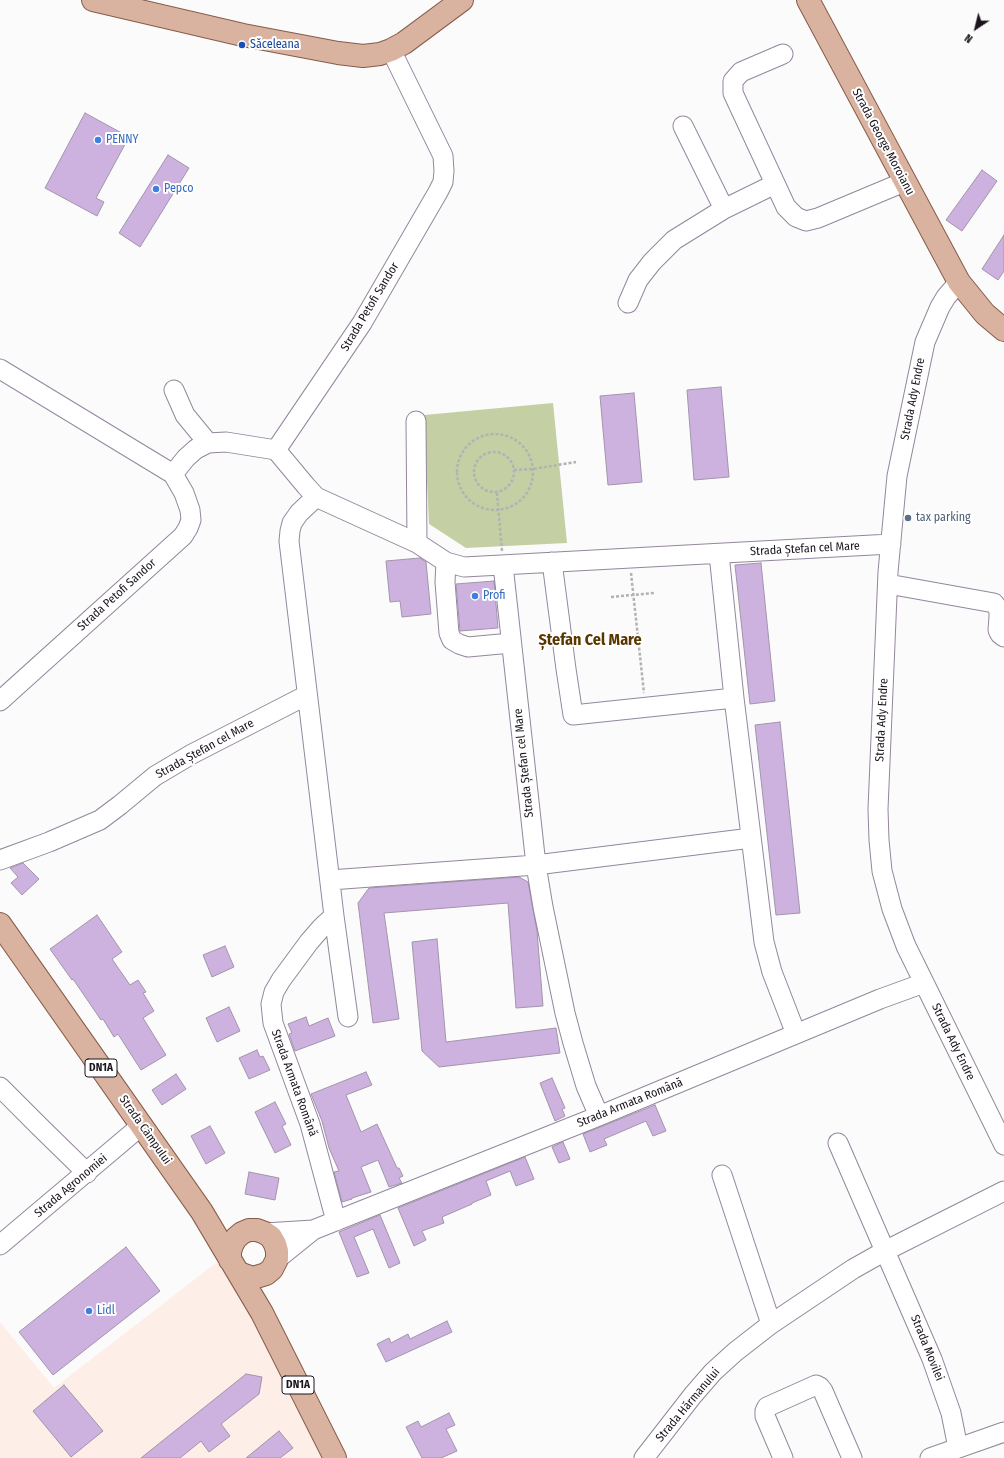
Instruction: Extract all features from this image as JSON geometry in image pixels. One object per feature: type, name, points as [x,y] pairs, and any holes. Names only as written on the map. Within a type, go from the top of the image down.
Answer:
[{"type":"main road","points":[[93,0],[243,35],[338,53],[363,56],[380,54],[391,50],[416,35],[462,0]]},
{"type":"main road","name":"Strada George Moroianu","points":[[808,0],[904,182],[959,282],[984,314],[1004,330]]},
{"type":"main road","name":"Strada Câmpului","points":[[0,924],[202,1212],[262,1313],[335,1458]]},
{"type":"main road","points":[[202,1212],[226,1224],[271,1237],[277,1252],[263,1294],[262,1313]]},
{"type":"main road","points":[[257,1232],[242,1233],[236,1238],[230,1252],[235,1267],[253,1278],[266,1274],[274,1264]]},
{"type":"street","name":"Strada Petofi Sandor","points":[[276,450],[362,324],[438,192],[442,182],[444,171],[443,156],[391,50]]},
{"type":"street","points":[[783,54],[741,72],[733,82],[733,93],[786,207],[796,217],[806,221],[818,218],[904,182]]},
{"type":"street","points":[[683,126],[724,209]]},
{"type":"street","points":[[628,303],[638,280],[652,262],[674,240],[724,209],[775,184]]},
{"type":"street","name":"Strada Ady Endre","points":[[959,282],[940,307],[925,342],[897,476],[901,518],[891,544],[888,584],[878,809],[879,840],[882,871],[892,909],[906,946],[1004,1145]]},
{"type":"street","name":"Strada Petofi Sandor","points":[[0,369],[173,474],[184,493],[190,510],[191,520],[188,528],[171,546],[0,700]]},
{"type":"street","points":[[174,390],[185,415],[208,443]]},
{"type":"street","points":[[416,421],[417,544]]},
{"type":"street","points":[[173,474],[186,458],[208,443],[226,442],[276,450]]},
{"type":"street","name":"Strada Ștefan cel Mare","points":[[276,450],[316,496],[417,544],[446,562],[464,567],[891,544]]},
{"type":"street","points":[[316,496],[292,522],[289,541],[334,916],[348,1017]]},
{"type":"street","points":[[720,554],[734,698],[764,942],[772,972],[796,1034]]},
{"type":"street","points":[[446,562],[445,582],[448,626],[452,640],[468,647],[511,643]]},
{"type":"street","points":[[552,562],[573,715],[734,698]]},
{"type":"street","name":"Strada Ștefan cel Mare","points":[[503,565],[536,865],[549,938],[565,1013],[584,1080],[599,1116]]},
{"type":"street","points":[[888,584],[994,603],[999,610],[998,630],[1004,637]]},
{"type":"street","name":"Strada Ștefan cel Mare","points":[[0,860],[49,842],[100,820],[155,776],[192,754],[307,695]]},
{"type":"street","points":[[330,880],[536,865],[751,838]]},
{"type":"street","name":"Strada Armata Română","points":[[334,916],[309,942],[281,980],[274,992],[271,1004],[273,1023],[310,1124],[336,1221]]},
{"type":"street","name":"Strada Armata Română","points":[[257,1232],[312,1230],[599,1116],[880,999],[924,983]]},
{"type":"street","points":[[0,1087],[88,1172]]},
{"type":"street","name":"Strada Agronomiei","points":[[0,1245],[142,1126]]},
{"type":"street","points":[[838,1143],[885,1251]]},
{"type":"street","points":[[722,1175],[771,1324]]},
{"type":"street","name":"Strada Hărmanului","points":[[644,1458],[692,1395],[713,1372],[735,1352],[771,1324],[853,1269],[885,1251],[1004,1191]]},
{"type":"street","points":[[274,1264],[312,1230]]},
{"type":"street","name":"Strada Movilei","points":[[885,1251],[932,1359],[951,1414],[958,1448]]},
{"type":"street","points":[[783,1458],[764,1416],[765,1411],[768,1407],[816,1385],[823,1391],[852,1458]]},
{"type":"street","points":[[930,1458],[1004,1432]]},
{"type":"path","points":[[492,435],[503,435],[524,447],[530,457],[533,469],[532,481],[528,492],[520,501],[510,507],[499,510],[487,509],[476,505],[467,497],[460,487],[457,476],[458,464],[462,453],[470,444],[480,438],[492,435]]},
{"type":"path","points":[[489,452],[503,454],[512,463],[514,470],[512,482],[503,491],[497,493],[484,490],[478,486],[473,473],[474,466],[478,460],[489,452]]},
{"type":"path","points":[[514,470],[533,469],[576,462]]},
{"type":"path","points":[[497,493],[503,565]]},
{"type":"path","points":[[629,558],[645,707]]},
{"type":"path","points":[[611,597],[654,593]]},
{"type":"shaded area","points":[[221,1259],[269,1347],[325,1458],[0,1458],[0,1322],[54,1388]]},
{"type":"green space","points":[[553,403],[567,543],[466,548],[429,524],[424,415]]},
{"type":"building","points":[[85,113],[129,137],[96,198],[104,202],[97,216],[45,188]]},
{"type":"building","points":[[168,155],[189,168],[140,247],[119,233]]},
{"type":"building","points":[[982,170],[997,181],[962,231],[946,220]]},
{"type":"building","points":[[1004,235],[1004,271],[998,280],[982,269]]},
{"type":"building","points":[[721,387],[729,477],[694,480],[687,390]]},
{"type":"building","points":[[634,393],[642,482],[608,485],[600,396]]},
{"type":"building","points":[[420,558],[426,562],[431,614],[402,617],[400,601],[390,602],[386,561]]},
{"type":"building","points":[[761,563],[775,701],[750,704],[735,565]]},
{"type":"building","points":[[494,581],[498,628],[460,631],[456,584]]},
{"type":"building","points":[[780,722],[800,913],[776,915],[755,725]]},
{"type":"building","points":[[23,863],[39,879],[22,895],[11,883],[18,877],[10,868]]},
{"type":"building","points":[[519,877],[528,882],[537,931],[543,1006],[516,1008],[508,903],[384,913],[399,1019],[373,1023],[358,903],[369,888]]},
{"type":"building","points":[[97,915],[122,952],[112,959],[130,985],[138,980],[146,992],[143,993],[154,1011],[143,1018],[166,1055],[141,1070],[118,1034],[114,1037],[103,1019],[101,1020],[50,949]]},
{"type":"building","points":[[437,939],[446,1042],[556,1028],[560,1053],[439,1067],[422,1051],[412,942]]},
{"type":"building","points":[[225,946],[234,967],[212,977],[203,955]]},
{"type":"building","points":[[229,1007],[240,1031],[217,1042],[206,1018]]},
{"type":"building","points":[[306,1017],[309,1026],[328,1018],[335,1036],[295,1051],[289,1034],[292,1033],[288,1024]]},
{"type":"building","points":[[257,1050],[260,1057],[263,1056],[270,1070],[249,1079],[239,1058]]},
{"type":"building","points":[[366,1072],[372,1085],[346,1095],[361,1132],[377,1124],[397,1168],[399,1168],[403,1176],[399,1178],[402,1183],[389,1187],[378,1160],[361,1167],[371,1192],[342,1202],[334,1172],[339,1171],[329,1148],[322,1121],[311,1094]]},
{"type":"building","points":[[176,1074],[186,1089],[162,1105],[152,1090]]},
{"type":"building","points":[[552,1078],[565,1108],[562,1109],[565,1116],[555,1121],[540,1083]]},
{"type":"building","points":[[275,1102],[286,1124],[282,1126],[291,1145],[275,1153],[255,1112]]},
{"type":"building","points":[[655,1105],[666,1131],[653,1136],[646,1121],[604,1139],[607,1145],[590,1152],[583,1134]]},
{"type":"building","points":[[210,1126],[225,1153],[206,1164],[191,1136]]},
{"type":"building","points":[[563,1142],[570,1159],[559,1163],[552,1147]]},
{"type":"building","points":[[525,1157],[534,1179],[516,1186],[510,1171],[486,1181],[491,1195],[442,1217],[444,1223],[422,1231],[426,1240],[414,1246],[398,1208]]},
{"type":"building","points":[[249,1172],[279,1178],[275,1200],[245,1194]]},
{"type":"building","points":[[380,1215],[400,1263],[389,1268],[373,1229],[354,1237],[369,1273],[357,1277],[339,1232]]},
{"type":"building","name":"Lidl","points":[[126,1247],[160,1291],[53,1375],[19,1332]]},
{"type":"building","points":[[447,1321],[452,1332],[386,1362],[377,1344],[389,1338],[391,1343],[408,1334],[410,1339]]},
{"type":"building","points":[[246,1374],[262,1377],[259,1394],[221,1424],[230,1436],[209,1452],[201,1441],[180,1458],[141,1458]]},
{"type":"building","points":[[64,1385],[103,1431],[71,1457],[33,1411]]},
{"type":"building","points":[[449,1413],[455,1425],[446,1429],[457,1451],[441,1458],[422,1458],[406,1427],[418,1421],[421,1427]]},
{"type":"building","points":[[279,1431],[293,1448],[280,1458],[246,1458]]},
{"type":"place","name":"Săceleana","points":[[242,45]]},
{"type":"place","name":"PENNY","points":[[98,140]]},
{"type":"place","name":"Pepco","points":[[156,189]]},
{"type":"place","name":"tax parking","points":[[908,518]]},
{"type":"place","name":"Profi","points":[[475,596]]},
{"type":"place","name":"Lidl","points":[[89,1311]]},
{"type":"district","name":"Ștefan Cel Mare","points":[[590,641]]}]
